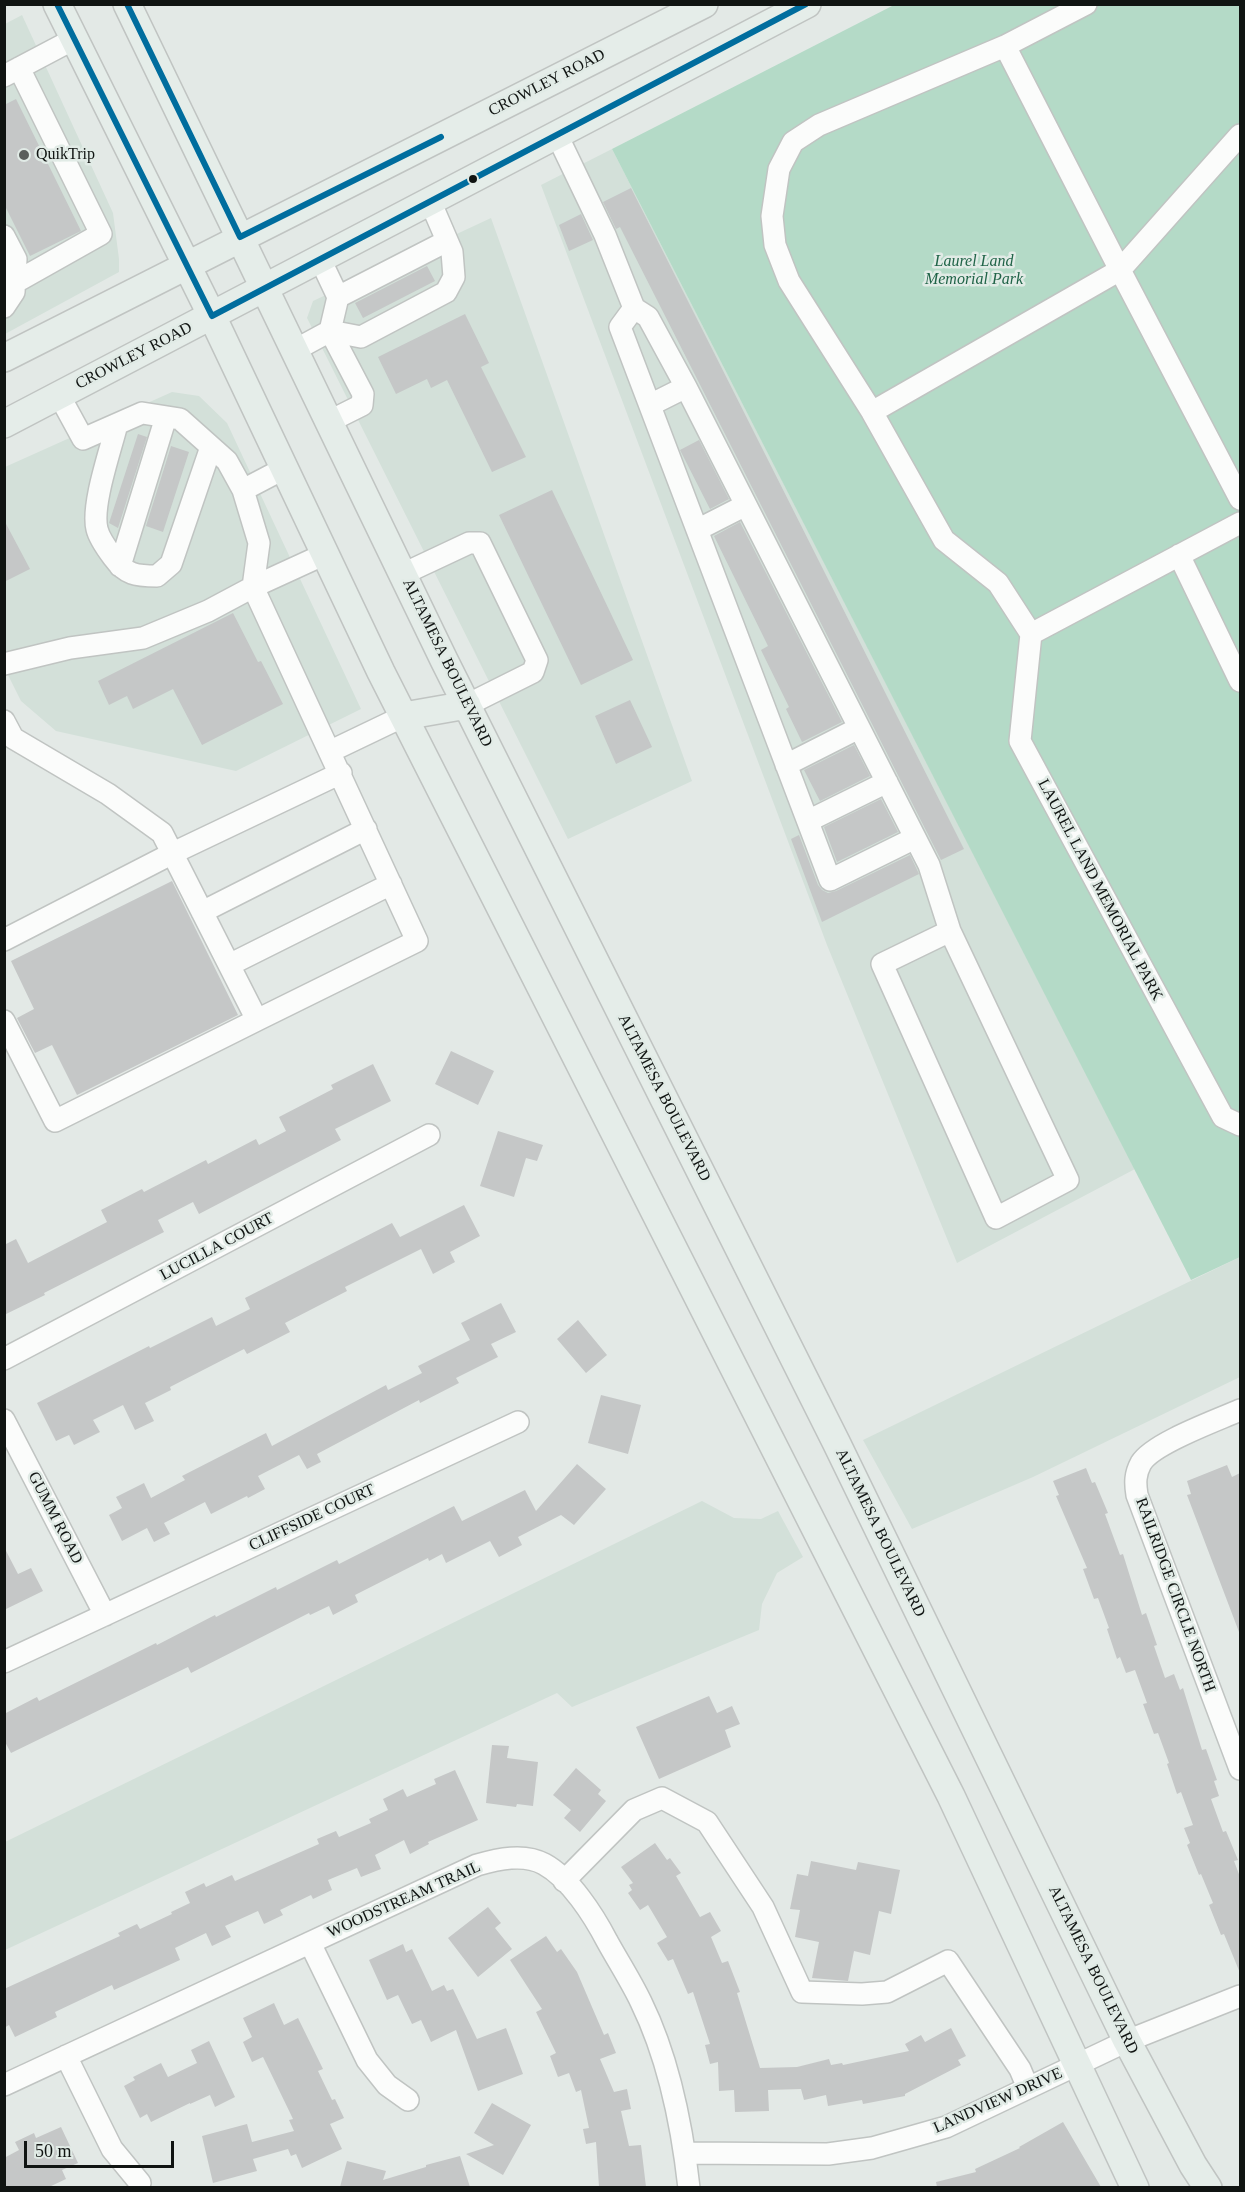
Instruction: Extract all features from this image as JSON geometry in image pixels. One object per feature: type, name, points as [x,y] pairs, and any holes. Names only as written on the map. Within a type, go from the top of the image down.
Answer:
[{"type":"main road","points":[[57,4],[212,316],[404,716],[951,1796],[1135,2187]]},
{"type":"main road","name":"ALTAMESA BOULEVARD","points":[[127,4],[467,705],[836,1442],[1126,2041],[1193,2165],[1208,2187]]},
{"type":"main road","name":"CROWLEY ROAD","points":[[4,358],[704,4]]},
{"type":"main road","name":"CROWLEY ROAD","points":[[4,424],[807,4]]},
{"type":"main road","points":[[404,716],[467,705]]},
{"type":"street","points":[[1086,4],[1005,46],[819,125],[793,142],[779,169],[772,216],[775,245],[789,281],[872,412],[945,540],[998,584],[1031,634],[1240,523]]},
{"type":"street","points":[[14,283],[101,234],[10,69],[74,39]]},
{"type":"street","points":[[1005,46],[1240,499]]},
{"type":"street","points":[[557,135],[604,235],[634,308],[648,317],[686,387],[929,865],[950,931],[1068,1180],[996,1218],[882,964],[950,931]]},
{"type":"street","points":[[872,412],[1120,270],[1240,135]]},
{"type":"street","points":[[295,350],[330,332],[361,337],[446,292],[454,277],[452,252],[430,201]]},
{"type":"street","points":[[4,236],[15,260],[14,292],[4,307]]},
{"type":"street","points":[[339,297],[447,241]]},
{"type":"street","points":[[320,259],[339,297],[330,332],[363,394],[362,405],[330,421]]},
{"type":"street","points":[[634,308],[620,327],[830,880],[915,838]]},
{"type":"street","points":[[650,405],[686,387]]},
{"type":"street","points":[[4,1022],[55,1120],[417,941],[331,751],[253,587],[259,543],[243,490],[227,461],[180,419],[142,413],[83,439],[59,395]]},
{"type":"street","points":[[120,566],[166,417]]},
{"type":"street","points":[[117,424],[97,505],[97,529],[107,549],[120,566],[136,576],[157,576],[171,564],[211,447]]},
{"type":"street","points":[[243,490],[285,468]]},
{"type":"street","points":[[697,530],[746,505]]},
{"type":"street","points":[[403,574],[469,543],[480,543],[537,660],[533,672],[467,705]]},
{"type":"street","points":[[4,664],[70,648],[143,638],[208,611],[253,587],[325,554]]},
{"type":"street","points":[[1179,555],[1240,681]]},
{"type":"street","name":"LAUREL LAND MEMORIAL PARK","points":[[1031,634],[1020,741],[1223,1117],[1240,1125]]},
{"type":"street","points":[[331,751],[404,716]]},
{"type":"street","points":[[4,721],[13,738],[108,794],[162,833],[257,1020]]},
{"type":"street","points":[[786,765],[859,728]]},
{"type":"street","points":[[4,940],[172,853],[341,773]]},
{"type":"street","points":[[808,821],[887,782]]},
{"type":"street","points":[[202,912],[366,829]]},
{"type":"street","points":[[229,965],[391,884]]},
{"type":"street","name":"LUCILLA COURT","points":[[4,1359],[429,1136]]},
{"type":"street","name":"RAILRIDGE CIRCLE NORTH","points":[[1240,1410],[1148,1454],[1141,1463],[1135,1479],[1137,1495],[1240,1769]]},
{"type":"street","name":"GUMM ROAD","points":[[4,1420],[105,1615]]},
{"type":"street","name":"CLIFFSIDE COURT","points":[[4,1662],[518,1422]]},
{"type":"street","points":[[564,1881],[634,1810],[662,1798],[707,1822],[763,1907],[802,1992],[862,1994],[887,1992],[948,1961],[1020,2069],[1028,2088]]},
{"type":"street","name":"WOODSTREAM TRAIL","points":[[4,2085],[477,1865],[498,1859],[529,1858],[544,1864],[564,1881],[590,1911],[641,2003],[666,2068],[685,2153],[689,2187]]},
{"type":"street","points":[[309,1943],[367,2060],[387,2085],[408,2100]]},
{"type":"street","points":[[1126,2041],[1240,1996]]},
{"type":"street","name":"LANDVIEW DRIVE","points":[[685,2153],[828,2154],[872,2148],[946,2127],[1126,2041]]},
{"type":"street","points":[[66,2056],[112,2149],[140,2183]]},
{"type":"shaded area","points":[[22,15],[113,213],[119,272],[5,334],[5,24]]},
{"type":"shaded area","points":[[612,149],[1135,1169],[957,1263],[827,945],[541,185]]},
{"type":"shaded area","points":[[491,218],[692,781],[568,839],[307,318],[313,301]]},
{"type":"shaded area","points":[[172,392],[199,396],[227,423],[361,709],[236,771],[56,731],[21,701],[5,669],[5,467]]},
{"type":"shaded area","points":[[1240,1257],[1240,1377],[1033,1477],[912,1529],[863,1440]]},
{"type":"shaded area","points":[[702,1501],[734,1518],[761,1519],[778,1511],[803,1557],[777,1573],[762,1604],[759,1630],[572,1707],[557,1693],[5,1950],[5,1842]]},
{"type":"green space","name":"Laurel Land Memorial Park","points":[[894,5],[1240,5],[1240,1257],[1191,1280],[612,149]]},
{"type":"building","name":"QuikTrip","points":[[16,99],[81,231],[30,256],[4,204],[4,105]]},
{"type":"building","points":[[631,188],[964,849],[941,860],[620,227],[616,229],[603,202]]},
{"type":"building","points":[[581,214],[593,240],[569,251],[559,225]]},
{"type":"building","points":[[427,266],[435,281],[363,318],[355,303]]},
{"type":"building","points":[[465,314],[489,363],[481,367],[526,457],[492,472],[447,380],[431,388],[427,379],[396,394],[378,357]]},
{"type":"building","points":[[138,434],[147,437],[118,528],[109,523]]},
{"type":"building","points":[[699,440],[729,499],[710,509],[680,450]]},
{"type":"building","points":[[171,446],[189,452],[163,532],[146,526]]},
{"type":"building","points":[[552,490],[633,660],[581,685],[499,515]]},
{"type":"building","points":[[4,520],[30,569],[4,582]]},
{"type":"building","points":[[740,522],[842,722],[802,742],[786,709],[789,707],[761,650],[768,646],[714,536]]},
{"type":"building","points":[[233,613],[283,704],[202,745],[173,689],[133,709],[127,696],[109,705],[98,681]]},
{"type":"building","points":[[630,700],[652,747],[616,764],[595,716]]},
{"type":"building","points":[[854,745],[870,776],[820,801],[804,770]]},
{"type":"building","points":[[881,799],[898,832],[837,862],[824,827]]},
{"type":"building","points":[[799,835],[818,885],[828,893],[910,855],[919,874],[822,922],[791,839]]},
{"type":"building","points":[[172,881],[238,1015],[77,1095],[52,1045],[35,1053],[17,1018],[34,1009],[11,961]]},
{"type":"building","points":[[451,1051],[494,1071],[478,1105],[435,1084]]},
{"type":"building","points":[[373,1064],[391,1101],[335,1129],[341,1140],[199,1214],[193,1202],[158,1220],[164,1232],[4,1315],[4,1245],[16,1239],[28,1263],[107,1222],[101,1210],[142,1189],[144,1192],[206,1160],[208,1164],[256,1139],[259,1145],[286,1131],[279,1117],[333,1089],[331,1085]]},
{"type":"building","points":[[498,1131],[543,1145],[537,1161],[526,1158],[514,1197],[480,1186]]},
{"type":"building","points":[[464,1205],[480,1236],[450,1252],[455,1262],[433,1274],[421,1249],[345,1287],[347,1291],[285,1323],[290,1332],[247,1354],[244,1349],[170,1387],[171,1390],[145,1403],[154,1421],[135,1430],[123,1405],[93,1420],[100,1432],[74,1445],[69,1435],[56,1441],[37,1403],[212,1317],[216,1326],[250,1309],[245,1298],[392,1223],[400,1237]]},
{"type":"building","points":[[501,1303],[516,1332],[491,1344],[498,1357],[456,1378],[459,1383],[420,1403],[419,1400],[317,1454],[321,1462],[307,1469],[299,1455],[258,1476],[265,1489],[248,1498],[247,1496],[211,1514],[205,1502],[164,1523],[170,1534],[154,1542],[147,1528],[122,1541],[109,1515],[122,1508],[116,1497],[144,1483],[151,1498],[185,1480],[182,1476],[266,1433],[272,1446],[386,1385],[388,1390],[422,1373],[418,1366],[470,1340],[461,1323]]},
{"type":"building","points":[[578,1320],[607,1355],[586,1373],[557,1339]]},
{"type":"building","points":[[601,1395],[641,1405],[628,1454],[588,1443]]},
{"type":"building","points":[[577,1464],[606,1489],[574,1525],[561,1515],[518,1537],[522,1545],[499,1557],[490,1541],[446,1563],[442,1554],[429,1561],[428,1558],[355,1595],[358,1602],[333,1615],[329,1606],[310,1615],[309,1613],[191,1673],[188,1667],[11,1753],[4,1740],[4,1714],[37,1697],[39,1701],[276,1587],[277,1590],[337,1560],[339,1564],[454,1506],[462,1521],[525,1490],[536,1511]]},
{"type":"building","points":[[1227,1465],[1232,1477],[1240,1473],[1240,1632],[1187,1495],[1191,1494],[1187,1481]]},
{"type":"building","points":[[1086,1468],[1092,1483],[1095,1482],[1108,1513],[1105,1514],[1120,1555],[1123,1554],[1142,1615],[1146,1613],[1165,1678],[1174,1674],[1180,1690],[1183,1688],[1202,1750],[1206,1749],[1217,1780],[1214,1781],[1219,1796],[1211,1799],[1223,1832],[1226,1831],[1238,1860],[1234,1861],[1240,1877],[1240,1973],[1224,1934],[1221,1935],[1209,1905],[1213,1903],[1187,1845],[1190,1843],[1184,1828],[1193,1825],[1181,1792],[1177,1794],[1158,1733],[1154,1734],[1143,1704],[1147,1703],[1135,1670],[1126,1673],[1120,1657],[1117,1659],[1098,1598],[1094,1599],[1083,1569],[1087,1568],[1056,1496],[1059,1495],[1053,1481]]},
{"type":"building","points":[[4,1547],[18,1574],[31,1568],[43,1591],[4,1610]]},
{"type":"building","points":[[709,1696],[717,1713],[732,1706],[740,1724],[725,1730],[731,1747],[659,1779],[636,1727]]},
{"type":"building","points":[[492,1745],[509,1746],[507,1758],[538,1762],[533,1806],[517,1804],[516,1807],[486,1803]]},
{"type":"building","points":[[576,1768],[601,1790],[598,1794],[606,1801],[580,1832],[564,1818],[571,1810],[553,1795]]},
{"type":"building","points":[[455,1770],[478,1820],[428,1842],[429,1844],[410,1854],[404,1840],[375,1855],[381,1869],[361,1877],[357,1868],[328,1880],[332,1890],[313,1899],[311,1895],[280,1910],[283,1915],[264,1924],[258,1911],[225,1926],[231,1937],[212,1946],[206,1933],[175,1948],[180,1960],[114,1990],[112,1985],[55,2012],[57,2017],[15,2037],[9,2025],[4,2028],[4,1989],[120,1936],[118,1933],[137,1924],[140,1929],[172,1914],[171,1912],[190,1903],[185,1892],[204,1883],[206,1887],[232,1875],[235,1881],[319,1844],[317,1839],[336,1831],[339,1837],[371,1823],[369,1819],[388,1810],[383,1799],[403,1789],[407,1797],[436,1784],[434,1779]]},
{"type":"building","points":[[655,1843],[667,1860],[670,1858],[681,1873],[676,1876],[700,1917],[710,1912],[721,1931],[711,1937],[722,1963],[728,1961],[740,1992],[737,1993],[760,2068],[797,2067],[829,2059],[831,2065],[842,2063],[843,2065],[909,2051],[905,2044],[921,2035],[925,2042],[951,2028],[966,2056],[958,2060],[961,2065],[905,2096],[863,2104],[862,2100],[828,2106],[826,2095],[804,2100],[801,2089],[768,2090],[769,2111],[735,2112],[734,2090],[719,2091],[718,2062],[710,2064],[705,2045],[710,2044],[693,1992],[688,1994],[673,1959],[668,1961],[657,1943],[667,1937],[648,1905],[640,1910],[628,1893],[632,1890],[629,1885],[633,1883],[621,1867]]},
{"type":"building","points":[[811,1861],[856,1870],[858,1862],[900,1870],[891,1914],[879,1911],[870,1955],[854,1951],[848,1981],[812,1978],[819,1942],[795,1937],[800,1910],[790,1909],[797,1874],[808,1876]]},
{"type":"building","points":[[488,1907],[501,1923],[495,1928],[512,1949],[478,1977],[448,1938]]},
{"type":"building","points":[[546,1936],[557,1952],[561,1949],[577,1972],[604,2035],[608,2033],[616,2053],[600,2059],[614,2092],[627,2089],[631,2109],[621,2111],[629,2146],[641,2145],[646,2187],[599,2187],[596,2142],[586,2144],[583,2129],[589,2128],[581,2090],[576,2092],[569,2073],[558,2077],[550,2056],[556,2053],[536,2012],[542,2009],[510,1960]]},
{"type":"building","points":[[403,1944],[406,1952],[412,1949],[432,1991],[444,1985],[447,1991],[453,1989],[477,2039],[506,2028],[523,2074],[478,2091],[456,2030],[431,2042],[421,2020],[412,2024],[398,1995],[387,2000],[369,1960]]},
{"type":"building","points":[[274,2003],[284,2025],[298,2018],[323,2069],[318,2071],[344,2118],[330,2124],[342,2149],[302,2168],[296,2154],[291,2156],[288,2149],[253,2159],[257,2171],[213,2183],[202,2136],[247,2124],[252,2142],[294,2131],[289,2120],[293,2119],[263,2057],[252,2062],[243,2042],[252,2037],[243,2018]]},
{"type":"building","points":[[209,2041],[235,2097],[215,2107],[210,2095],[151,2122],[147,2114],[140,2118],[124,2086],[135,2080],[133,2077],[161,2063],[168,2077],[197,2063],[191,2050]]},
{"type":"building","points":[[492,2103],[531,2125],[503,2175],[466,2154],[494,2145],[474,2133]]},
{"type":"building","points":[[1063,2122],[1101,2187],[937,2187],[936,2182],[976,2172],[975,2169],[1020,2148]]},
{"type":"building","points":[[61,2127],[78,2163],[62,2170],[66,2179],[49,2187],[4,2187],[4,2158],[19,2150],[15,2142],[34,2133],[36,2138]]},
{"type":"building","points":[[460,2156],[470,2187],[340,2187],[347,2161],[386,2171],[383,2180]]},
{"type":"transit line","points":[[57,4],[212,316],[806,4]]},
{"type":"transit line","points":[[127,4],[240,237],[441,137]]},
{"type":"place","name":"QuikTrip","points":[[24,155]]}]
